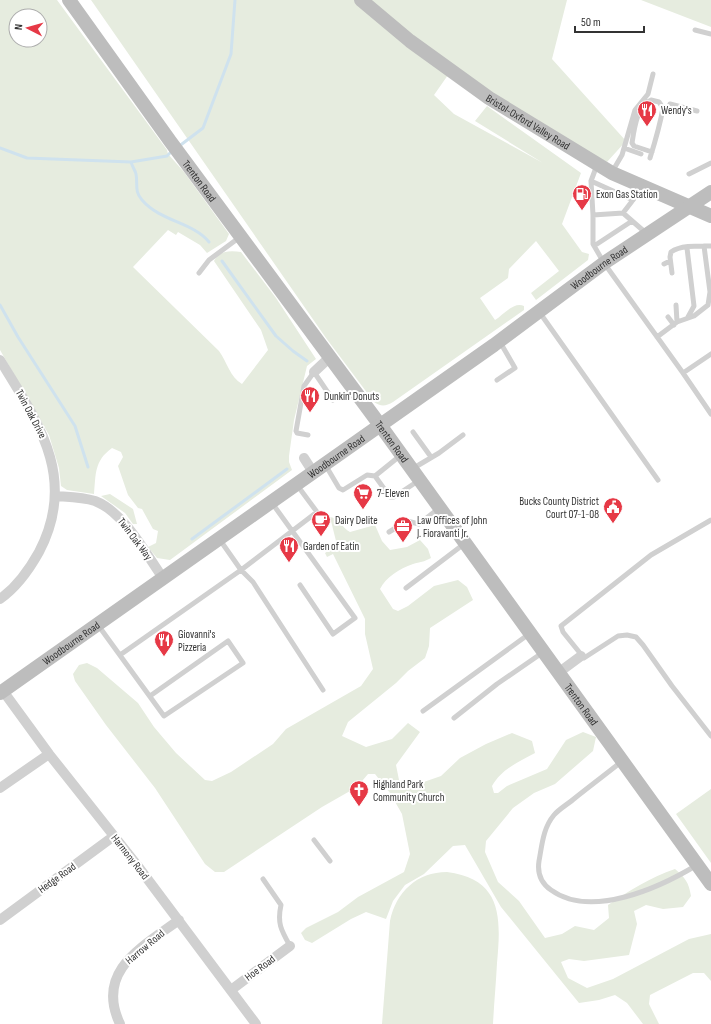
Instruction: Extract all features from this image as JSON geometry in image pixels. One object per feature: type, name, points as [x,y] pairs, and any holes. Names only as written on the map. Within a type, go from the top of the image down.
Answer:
[{"type":"main road","name":"Trenton Road","points":[[69,0],[170,141],[380,425],[464,544],[711,884]]},
{"type":"main road","name":"Bristol-Oxford Valley Road","points":[[361,0],[410,41],[490,98],[597,165],[643,187],[711,216]]},
{"type":"main road","name":"Woodbourne Road","points":[[1,692],[500,341],[538,310],[604,263],[711,192]]},
{"type":"street","points":[[314,372],[330,357]]},
{"type":"street","name":"Twin Oak Drive","points":[[0,360],[42,430],[54,467],[55,496],[50,526],[34,561],[21,580],[0,598]]},
{"type":"street","points":[[304,458],[319,468]]},
{"type":"street","name":"Twin Oak Way","points":[[55,496],[94,501],[117,515],[163,578]]},
{"type":"street","points":[[558,673],[580,656]]},
{"type":"street","name":"Harmony Road","points":[[1,692],[179,920],[256,1024]]},
{"type":"street","points":[[0,788],[49,754]]},
{"type":"street","name":"Hedge Road","points":[[0,920],[114,836]]},
{"type":"street","name":"Harrow Road","points":[[120,1024],[116,1015],[113,993],[120,970],[137,951],[179,920]]},
{"type":"street","name":"Hoe Road","points":[[231,990],[290,946]]},
{"type":"lane","points":[[695,30],[711,34]]},
{"type":"lane","points":[[612,172],[624,148],[635,110],[648,94],[653,74]]},
{"type":"lane","points":[[650,158],[652,152],[663,108],[659,102],[651,100],[645,103],[640,110],[632,143],[634,146],[652,152]]},
{"type":"lane","points":[[670,104],[697,111]]},
{"type":"lane","points":[[624,148],[641,154]]},
{"type":"lane","points":[[689,174],[711,163]]},
{"type":"lane","points":[[597,165],[591,181],[593,244],[604,263],[711,414]]},
{"type":"lane","points":[[591,181],[633,200]]},
{"type":"lane","points":[[623,213],[643,187]]},
{"type":"lane","points":[[593,215],[623,213],[647,234]]},
{"type":"lane","points":[[594,246],[632,221]]},
{"type":"lane","points":[[199,273],[209,260],[241,236]]},
{"type":"lane","points":[[687,317],[694,316],[708,305],[710,300],[704,246]]},
{"type":"lane","points":[[672,272],[670,261],[671,252],[688,248],[711,246]]},
{"type":"lane","points":[[657,338],[687,317],[691,313],[694,306],[688,248]]},
{"type":"lane","points":[[664,264],[670,261]]},
{"type":"lane","points":[[676,306],[676,324]]},
{"type":"lane","points":[[538,310],[658,480]]},
{"type":"lane","points":[[668,317],[676,324]]},
{"type":"lane","points":[[497,380],[515,368],[500,341]]},
{"type":"lane","points":[[683,373],[711,354]]},
{"type":"lane","points":[[308,435],[297,433],[296,431],[304,386],[314,372],[333,400]]},
{"type":"lane","points":[[413,432],[431,457]]},
{"type":"lane","points":[[375,476],[390,498],[394,497],[431,457],[463,435]]},
{"type":"lane","points":[[319,468],[343,490],[367,475],[375,476],[401,454]]},
{"type":"lane","points":[[120,655],[241,570],[317,512],[296,484]]},
{"type":"lane","points":[[271,503],[355,618],[333,634],[300,585]]},
{"type":"lane","points":[[389,532],[407,521],[419,524],[439,509]]},
{"type":"lane","points":[[711,520],[651,555],[562,624],[561,629],[580,656],[584,658],[588,658],[618,636],[627,635],[636,638],[643,644],[672,686],[711,736]]},
{"type":"lane","points":[[220,539],[241,570],[253,582],[323,690]]},
{"type":"lane","points":[[406,588],[464,544]]},
{"type":"lane","points":[[97,624],[164,716],[242,663],[228,641],[150,696]]},
{"type":"lane","points":[[423,711],[529,634]]},
{"type":"lane","points":[[454,718],[497,684],[543,652]]},
{"type":"lane","points":[[622,762],[554,815],[546,828],[538,865],[539,877],[546,886],[569,900],[588,901],[641,893],[697,865]]},
{"type":"lane","points":[[314,840],[330,861]]},
{"type":"lane","points":[[263,879],[281,905],[279,913],[280,929],[290,946]]},
{"type":"shaded area","points":[[0,0],[57,0],[167,150],[168,154],[184,172],[229,234],[226,241],[207,253],[200,245],[178,232],[176,235],[168,230],[133,267],[219,351],[234,377],[242,384],[268,350],[261,330],[214,261],[219,255],[225,252],[241,252],[276,298],[316,359],[307,366],[294,420],[289,456],[289,462],[292,470],[170,560],[157,558],[148,547],[156,543],[158,531],[153,529],[142,509],[138,508],[128,495],[118,466],[123,457],[121,452],[112,448],[102,458],[97,468],[94,494],[67,490],[61,486],[59,468],[49,435],[0,350]]},
{"type":"shaded area","points":[[91,0],[567,0],[552,59],[626,141],[607,162],[448,75],[434,95],[454,114],[543,163],[475,121],[487,106],[581,173],[562,224],[582,252],[589,254],[588,260],[536,300],[531,293],[559,271],[536,241],[509,269],[508,278],[480,298],[495,320],[516,305],[524,306],[524,310],[393,402],[384,405],[377,404],[326,338]]},
{"type":"shaded area","points":[[641,0],[711,0],[711,27]]},
{"type":"shaded area","points":[[110,494],[133,509],[137,524],[133,524],[125,513],[101,496]]},
{"type":"shaded area","points":[[330,517],[336,519],[350,532],[375,525],[382,541],[390,550],[407,547],[420,540],[428,549],[431,558],[398,571],[389,577],[380,589],[393,609],[398,611],[408,606],[434,586],[458,580],[467,587],[473,600],[430,628],[429,646],[425,658],[348,722],[342,736],[366,747],[392,739],[408,723],[420,732],[396,765],[399,780],[418,784],[441,776],[460,758],[486,744],[512,733],[532,741],[535,753],[506,770],[492,786],[494,793],[498,793],[507,786],[547,769],[566,740],[583,732],[596,737],[593,751],[555,784],[534,793],[513,808],[486,841],[485,852],[498,882],[519,901],[545,938],[562,934],[575,926],[594,930],[609,918],[608,905],[649,880],[675,869],[688,884],[691,896],[683,907],[663,909],[646,905],[634,911],[637,924],[629,955],[584,961],[569,959],[561,962],[568,978],[587,988],[613,979],[689,939],[711,934],[711,981],[704,973],[693,973],[650,995],[649,1004],[659,1024],[643,1024],[627,1003],[615,995],[599,1000],[579,1003],[501,907],[465,845],[453,846],[424,874],[405,885],[393,901],[386,919],[366,912],[351,919],[312,943],[305,940],[301,933],[306,928],[338,912],[358,897],[404,872],[410,854],[402,814],[390,793],[375,774],[368,774],[357,787],[322,807],[224,872],[215,872],[205,864],[155,788],[106,725],[75,681],[73,674],[79,665],[87,663],[97,668],[138,703],[154,727],[176,753],[205,780],[212,781],[231,772],[273,744],[286,729],[361,686],[373,669],[365,634],[365,619],[333,554],[327,557],[325,553],[337,545]]},
{"type":"shaded area","points":[[711,789],[711,863],[676,814]]},
{"type":"shaded area","points":[[447,872],[465,876],[479,883],[488,892],[498,917],[499,931],[493,1024],[382,1024],[390,921],[397,901],[417,880],[436,873]]},
{"type":"waterway","points":[[178,147],[203,128],[231,54],[235,0]]},
{"type":"waterway","points":[[0,148],[27,158],[131,162],[167,156],[172,151]]},
{"type":"waterway","points":[[131,162],[137,178],[138,194],[142,200],[158,213],[194,230],[209,242]]},
{"type":"waterway","points":[[222,261],[276,336],[307,361]]},
{"type":"waterway","points":[[0,305],[18,337],[75,426],[88,467]]},
{"type":"waterway","points":[[192,539],[287,469]]},
{"type":"place","name":"Wendy's","points":[[647,127]]},
{"type":"place","name":"Exon Gas Station","points":[[582,211]]},
{"type":"place","name":"Dunkin' Donuts","points":[[310,413]]},
{"type":"place","name":"7-Eleven","points":[[363,510]]},
{"type":"place","name":"Bucks County District Court 07-1-08","points":[[613,524]]},
{"type":"place","name":"Dairy Delite","points":[[321,537]]},
{"type":"place","name":"Law Offices of John J. Fioravanti Jr.","points":[[403,543]]},
{"type":"place","name":"Garden of Eatin","points":[[289,563]]},
{"type":"place","name":"Giovanni's Pizzeria","points":[[164,657]]},
{"type":"place","name":"Highland Park Community Church","points":[[359,807]]}]
